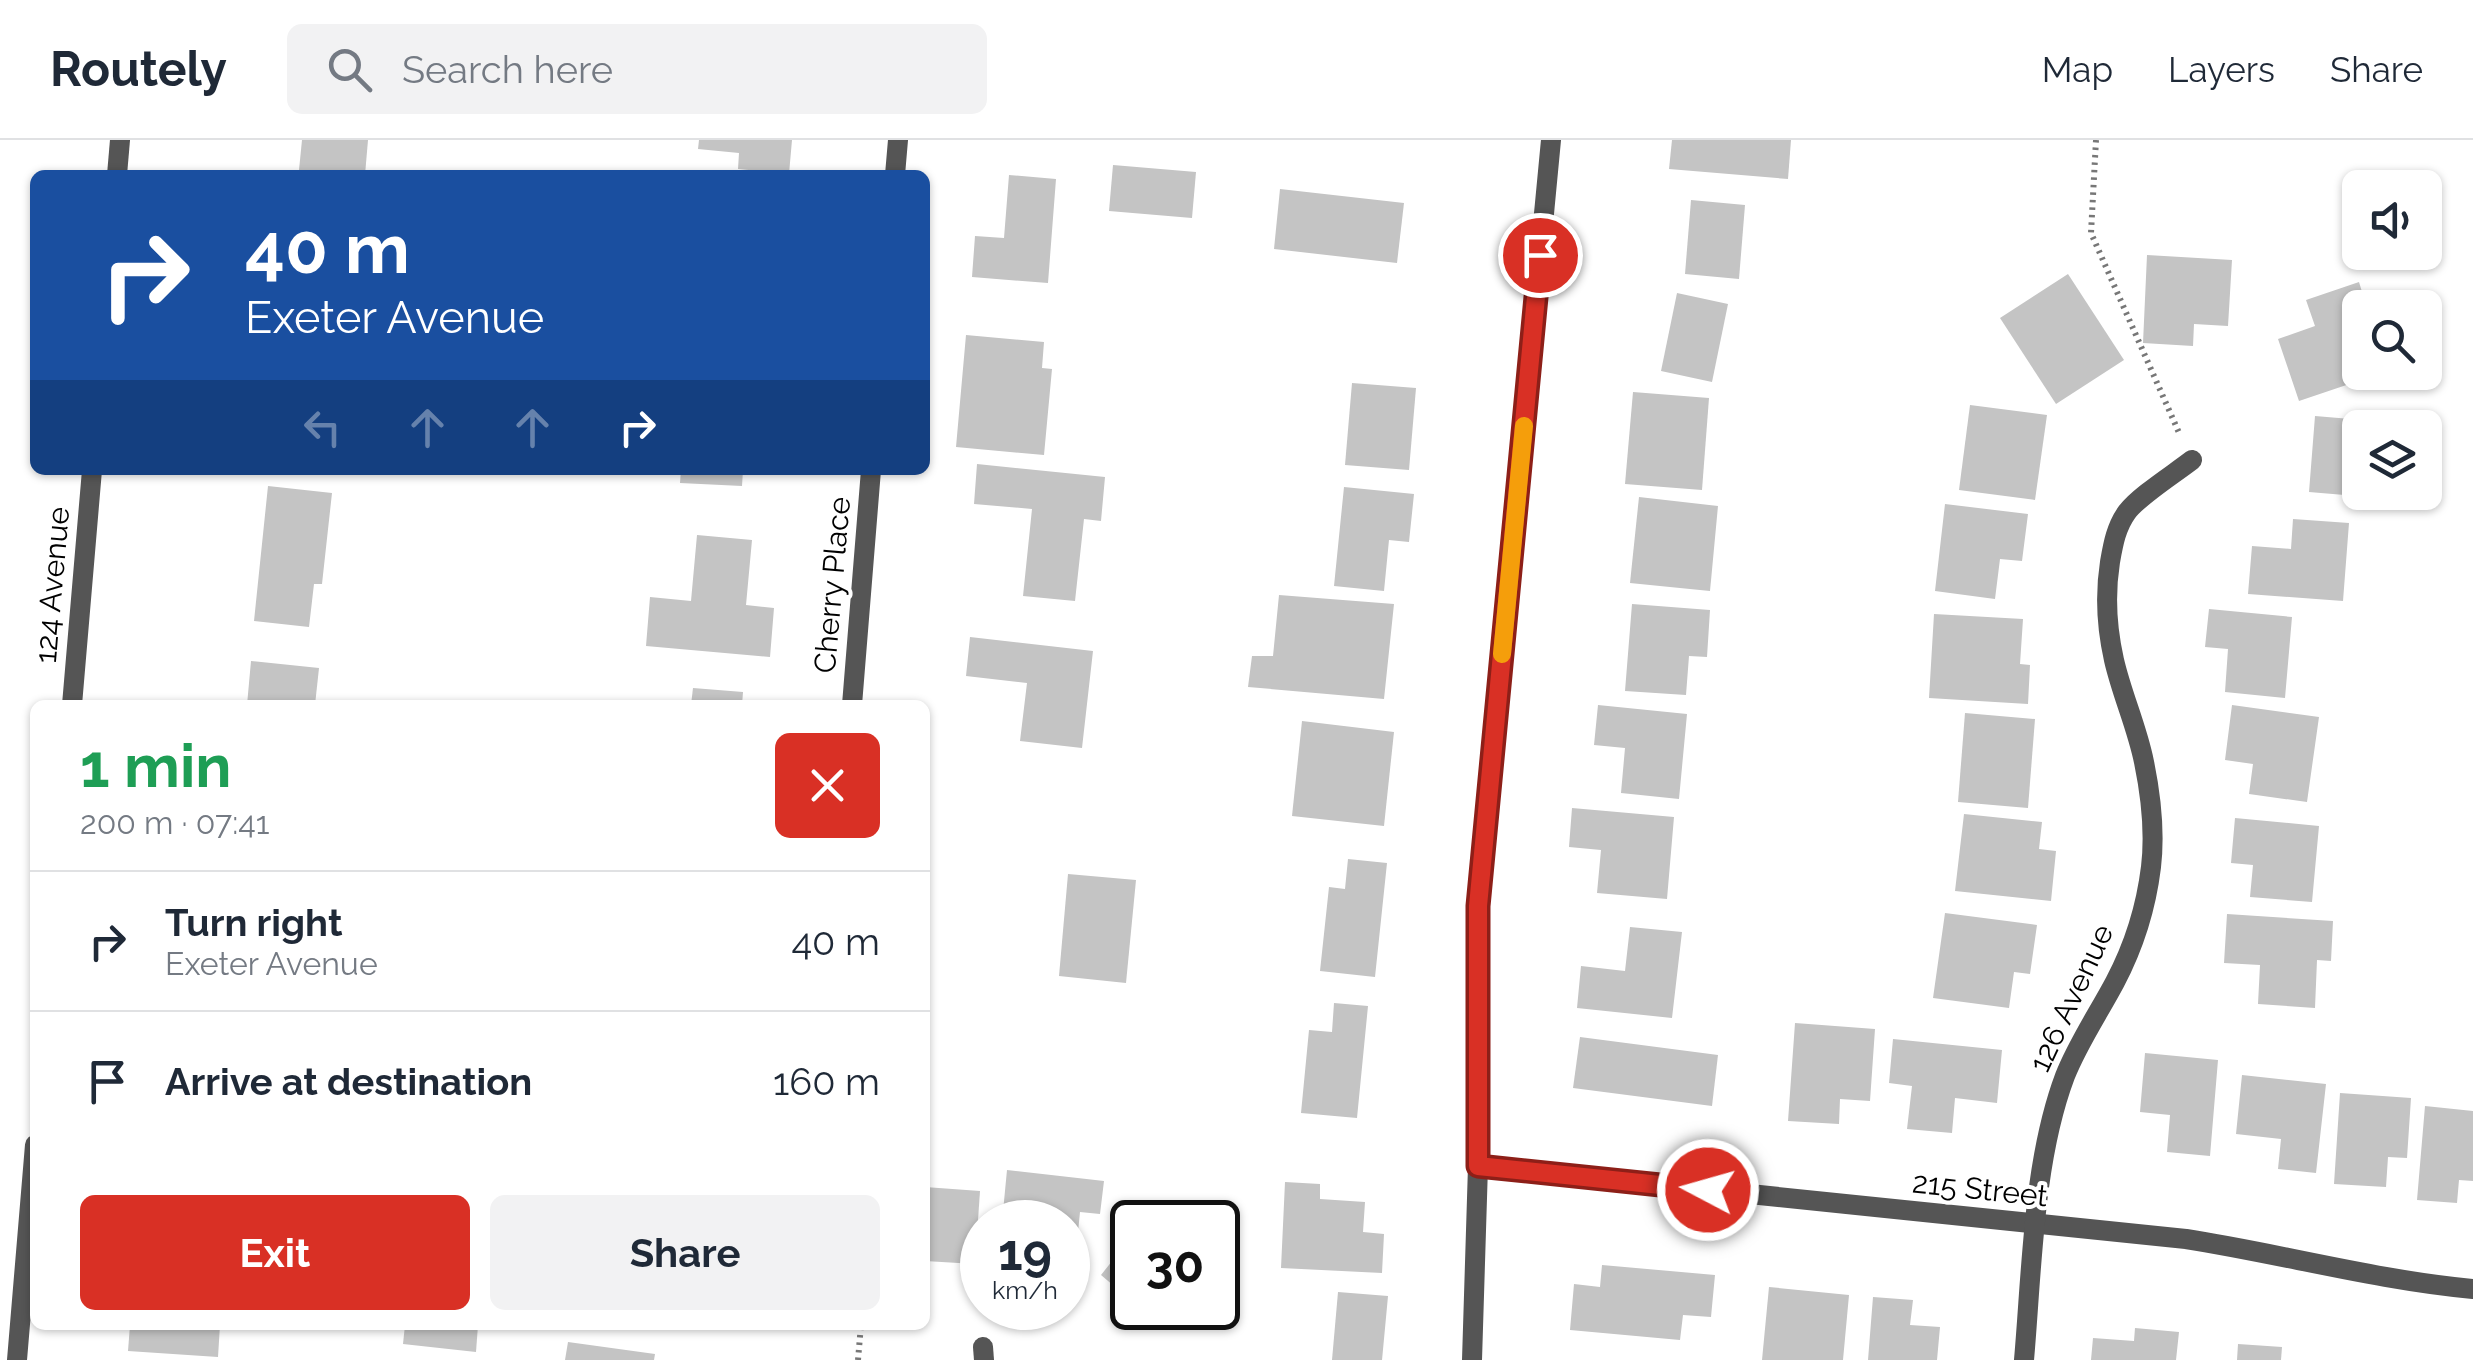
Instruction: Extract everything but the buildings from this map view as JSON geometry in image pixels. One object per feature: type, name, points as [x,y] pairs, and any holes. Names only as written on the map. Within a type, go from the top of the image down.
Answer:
[{"type":"street","points":[[117,170],[120,140]]},
{"type":"street","points":[[896,170],[898,140]]},
{"type":"street","points":[[1472,1360],[1478,1166],[1478,906],[1551,140]]},
{"type":"street","name":"126 Avenue","points":[[2024,1360],[2044,1152],[2051,1118],[2077,1048],[2130,951],[2151,867],[2152,817],[2144,759],[2114,659],[2110,624],[2107,592],[2114,542],[2129,509],[2192,460]]},
{"type":"street","name":"124 Avenue","points":[[72,700],[92,475]]},
{"type":"street","name":"Cherry Place","points":[[852,700],[872,475]]},
{"type":"street","name":"215 Street","points":[[1478,1166],[2186,1239],[2261,1250],[2365,1274],[2473,1289]]},
{"type":"street","points":[[17,1360],[30,1205]]},
{"type":"path","points":[[2096,140],[2092,234],[2192,460]]},
{"type":"path","points":[[858,1360],[861,1330]]},
{"type":"slow traffic","points":[[1502,654],[1524,426]]},
{"type":"route","points":[[1540,255],[1478,906],[1478,1166],[1708,1190]]}]
